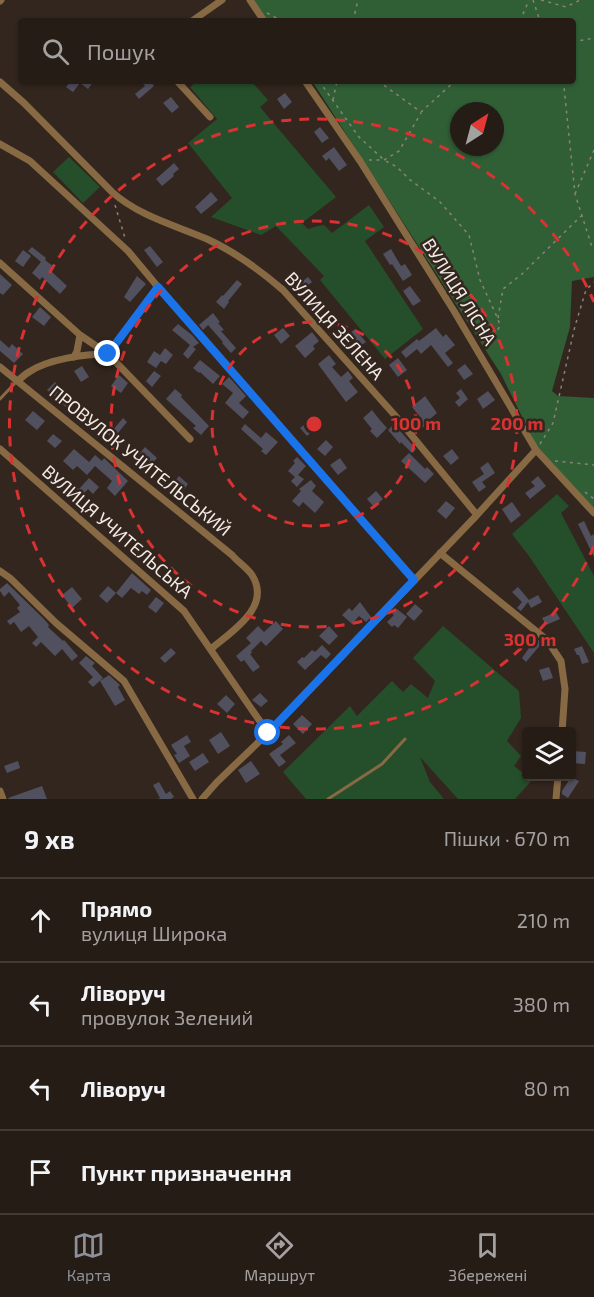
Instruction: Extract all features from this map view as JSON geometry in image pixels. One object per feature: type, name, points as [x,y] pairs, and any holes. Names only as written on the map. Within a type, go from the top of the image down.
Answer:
[{"type":"street","points":[[196,18],[222,0]]},
{"type":"street","points":[[250,0],[262,18]]},
{"type":"street","name":"ВУЛИЦЯ ЗЕЛЕНА","points":[[0,82],[124,202],[161,221],[208,240],[265,274],[399,420],[477,515]]},
{"type":"street","points":[[180,84],[210,117]]},
{"type":"street","name":"ВУЛИЦЯ ЛІСНА","points":[[307,84],[360,160],[536,450],[594,513]]},
{"type":"street","points":[[0,144],[30,160],[128,251],[414,580]]},
{"type":"street","points":[[0,263],[80,335],[108,354],[190,439]]},
{"type":"street","points":[[108,354],[158,287]]},
{"type":"street","points":[[74,357],[80,335]]},
{"type":"street","points":[[18,381],[41,365],[88,354],[108,354]]},
{"type":"street","name":"ПРОВУЛОК УЧИТЕЛЬСЬКИЙ","points":[[0,367],[232,555],[251,574],[256,584],[257,601],[253,610],[248,618],[212,649]]},
{"type":"street","name":"ВУЛИЦЯ УЧИТЕЛЬСЬКА","points":[[0,449],[184,611],[268,733]]},
{"type":"street","points":[[201,799],[268,733],[477,515],[536,450]]},
{"type":"street","points":[[440,553],[547,640],[561,661],[565,689],[562,727]]},
{"type":"street","points":[[0,572],[124,681],[193,799]]},
{"type":"street","points":[[556,799],[558,781]]},
{"type":"street","points":[[0,791],[3,799]]},
{"type":"lane","points":[[0,399],[18,381]]},
{"type":"lane","points":[[328,799],[382,764],[405,739]]},
{"type":"path","points":[[354,18],[358,0]]},
{"type":"path","points":[[521,18],[529,0]]},
{"type":"path","points":[[533,0],[539,18]]},
{"type":"path","points":[[541,0],[566,7],[580,0]]},
{"type":"path","points":[[256,10],[265,11],[277,18]]},
{"type":"path","points":[[576,41],[594,38]]},
{"type":"path","points":[[321,84],[359,137],[384,160],[397,167],[440,202],[469,235],[480,280],[500,326],[491,341],[478,352]]},
{"type":"path","points":[[333,100],[337,84]]},
{"type":"path","points":[[382,84],[421,112]]},
{"type":"path","points":[[360,160],[384,160],[399,151],[421,112],[452,84]]},
{"type":"path","points":[[563,84],[575,194],[592,247],[594,247]]},
{"type":"path","points":[[575,194],[594,150]]},
{"type":"path","points":[[112,192],[128,251]]},
{"type":"path","points":[[498,319],[503,289],[522,274],[582,215]]},
{"type":"path","points":[[536,450],[553,423],[578,317],[586,290],[594,282]]},
{"type":"path","points":[[545,460],[594,465]]},
{"type":"green space","points":[[253,0],[594,0],[594,277],[572,281],[570,327],[552,391],[558,396],[594,398],[594,508],[538,449],[501,374],[314,84],[576,84],[576,18],[266,18]]},
{"type":"green space","points":[[194,84],[254,84],[268,100],[260,107],[336,197],[302,223],[308,229],[324,225],[332,233],[369,205],[384,227],[365,241],[423,329],[385,359],[320,280],[324,276],[276,226],[261,235],[211,217],[232,198],[188,143],[217,119],[190,87]]},
{"type":"green space","points":[[69,157],[100,187],[83,203],[53,172]]},
{"type":"green space","points":[[557,494],[569,506],[561,513],[594,576],[594,653],[512,534]]},
{"type":"green space","points":[[443,626],[519,691],[521,718],[507,741],[521,756],[514,766],[522,772],[522,781],[531,781],[515,799],[458,799],[420,757],[430,782],[444,799],[306,799],[283,772],[350,706],[357,716],[392,681],[403,692],[411,684],[428,698],[435,681],[413,658]]},
{"type":"building","points":[[68,84],[79,84],[73,92],[66,87]]},
{"type":"building","points":[[81,84],[92,84],[88,89]]},
{"type":"building","points":[[143,84],[154,86],[139,99],[135,94],[145,86]]},
{"type":"building","points":[[285,93],[292,102],[284,109],[277,99]]},
{"type":"building","points":[[171,97],[179,107],[172,113],[163,103]]},
{"type":"building","points":[[320,127],[329,138],[322,143],[314,132]]},
{"type":"building","points":[[334,147],[347,165],[339,171],[329,158],[326,161],[322,156]]},
{"type":"building","points":[[174,163],[179,169],[162,186],[156,179]]},
{"type":"building","points":[[211,192],[218,200],[201,214],[195,207]]},
{"type":"building","points":[[150,246],[163,262],[157,267],[144,250]]},
{"type":"building","points":[[32,247],[46,258],[45,260],[54,267],[51,271],[67,286],[60,294],[42,277],[40,280],[32,273],[41,262],[28,251]]},
{"type":"building","points":[[391,249],[401,266],[405,264],[412,275],[403,281],[383,254]]},
{"type":"building","points":[[23,250],[31,256],[23,267],[15,261]]},
{"type":"building","points":[[0,274],[12,285],[3,295],[0,293]]},
{"type":"building","points":[[137,276],[146,284],[130,302],[124,297]]},
{"type":"building","points":[[308,277],[312,282],[307,286],[319,300],[310,307],[304,298],[307,296],[298,285]]},
{"type":"building","points":[[237,280],[242,284],[224,309],[216,302]]},
{"type":"building","points":[[410,286],[421,301],[413,306],[403,291]]},
{"type":"building","points":[[40,307],[51,317],[44,326],[32,317]]},
{"type":"building","points":[[213,313],[224,330],[221,331],[236,348],[231,353],[208,325],[203,330],[199,325]]},
{"type":"building","points":[[178,324],[199,343],[193,347],[196,349],[188,359],[183,354],[190,345],[172,330]]},
{"type":"building","points":[[283,328],[290,336],[281,344],[274,335]]},
{"type":"building","points":[[436,328],[443,337],[446,334],[455,345],[445,353],[453,363],[448,367],[431,345],[421,354],[417,349],[406,358],[401,352],[417,339],[419,341]]},
{"type":"building","points":[[355,329],[366,342],[359,347],[349,334]]},
{"type":"building","points":[[312,332],[319,341],[313,346],[315,349],[305,358],[295,346]]},
{"type":"building","points":[[0,340],[9,348],[12,344],[23,354],[14,363],[0,351]]},
{"type":"building","points":[[165,348],[173,355],[166,364],[161,361],[156,368],[147,362],[154,351],[160,355]]},
{"type":"building","points":[[364,351],[378,368],[372,373],[357,357]]},
{"type":"building","points":[[329,355],[336,364],[332,367],[341,377],[348,371],[353,378],[349,381],[358,392],[346,402],[318,364]]},
{"type":"building","points":[[398,358],[407,370],[398,377],[389,365]]},
{"type":"building","points":[[200,360],[220,376],[213,384],[193,368]]},
{"type":"building","points":[[465,364],[473,374],[464,380],[457,370]]},
{"type":"building","points":[[82,366],[89,377],[81,382],[74,371]]},
{"type":"building","points":[[154,371],[161,376],[152,387],[146,381]]},
{"type":"building","points":[[119,375],[128,383],[121,393],[111,386]]},
{"type":"building","points":[[229,377],[246,396],[239,403],[249,412],[243,419],[225,403],[233,393],[222,384]]},
{"type":"building","points":[[55,382],[73,399],[66,407],[47,390]]},
{"type":"building","points":[[175,389],[209,426],[201,435],[193,428],[196,426],[166,399]]},
{"type":"building","points":[[461,389],[468,399],[459,407],[455,402],[460,398],[456,393]]},
{"type":"building","points":[[488,391],[495,400],[483,409],[477,399]]},
{"type":"building","points":[[425,396],[437,413],[416,432],[411,426],[421,418],[412,407]]},
{"type":"building","points":[[372,410],[387,428],[377,438],[363,418]]},
{"type":"building","points":[[33,411],[45,421],[37,430],[25,420]]},
{"type":"building","points":[[123,418],[127,422],[113,439],[104,431],[108,427],[112,431]]},
{"type":"building","points":[[309,421],[315,429],[307,436],[300,428]]},
{"type":"building","points":[[245,424],[261,438],[266,432],[278,442],[266,455],[261,451],[263,449],[241,429]]},
{"type":"building","points":[[394,424],[416,449],[412,453],[401,442],[400,444],[388,430]]},
{"type":"building","points":[[53,434],[62,441],[55,448],[47,441]]},
{"type":"building","points":[[326,440],[333,447],[325,456],[317,449]]},
{"type":"building","points":[[145,447],[157,458],[151,465],[139,454]]},
{"type":"building","points":[[74,449],[89,462],[95,455],[102,461],[104,458],[128,481],[115,496],[107,488],[112,481],[95,466],[87,475],[77,466],[73,470],[63,461]]},
{"type":"building","points":[[452,449],[459,458],[451,465],[443,456]]},
{"type":"building","points":[[409,453],[425,469],[427,467],[434,474],[425,483],[401,461]]},
{"type":"building","points":[[297,457],[306,466],[298,475],[304,479],[297,487],[291,481],[295,477],[288,471]]},
{"type":"building","points":[[340,458],[347,468],[338,475],[330,465]]},
{"type":"building","points":[[488,462],[495,473],[482,482],[486,487],[479,492],[472,482],[484,474],[480,468]]},
{"type":"building","points":[[179,476],[188,484],[180,495],[170,487]]},
{"type":"building","points":[[538,476],[546,486],[530,499],[525,493],[535,486],[531,482]]},
{"type":"building","points":[[89,478],[99,487],[93,494],[88,489],[77,502],[66,492],[73,484],[79,489]]},
{"type":"building","points":[[311,480],[316,486],[312,491],[324,502],[315,513],[303,502],[299,507],[292,501],[301,491],[299,489]]},
{"type":"building","points":[[376,491],[383,499],[374,507],[367,499]]},
{"type":"building","points":[[446,501],[455,508],[446,519],[437,511]]},
{"type":"building","points":[[512,502],[521,515],[511,523],[502,509]]},
{"type":"building","points":[[584,521],[591,536],[594,534],[594,557],[578,524]]},
{"type":"building","points":[[132,573],[151,590],[147,595],[142,591],[139,594],[131,588],[122,598],[116,593]]},
{"type":"building","points":[[7,583],[78,656],[72,661],[62,649],[55,656],[41,642],[36,647],[32,643],[38,637],[29,626],[21,632],[14,622],[10,625],[7,621],[20,612],[17,608],[20,605],[9,592],[4,597],[0,591]]},
{"type":"building","points":[[108,586],[116,593],[107,603],[99,596]]},
{"type":"building","points":[[72,587],[82,599],[72,608],[62,595]]},
{"type":"building","points":[[518,587],[529,600],[538,595],[542,602],[531,608],[528,602],[521,611],[517,608],[522,602],[512,592]]},
{"type":"building","points":[[156,597],[164,603],[156,613],[148,607]]},
{"type":"building","points":[[360,602],[371,617],[366,622],[359,616],[352,624],[342,615],[349,608],[352,611]]},
{"type":"building","points":[[415,604],[423,611],[414,621],[406,614]]},
{"type":"building","points":[[397,609],[407,617],[398,628],[394,625],[392,627],[387,622]]},
{"type":"building","points":[[556,612],[560,619],[546,625],[542,618]]},
{"type":"building","points":[[276,621],[283,629],[266,646],[261,641],[251,651],[250,654],[260,667],[253,672],[244,660],[241,662],[236,656],[251,643],[246,638],[258,626],[264,632]]},
{"type":"building","points":[[329,626],[338,636],[329,645],[319,636]]},
{"type":"building","points":[[536,638],[542,643],[526,662],[522,658]]},
{"type":"building","points":[[322,645],[331,654],[326,659],[321,655],[305,670],[297,662],[312,650],[315,652]]},
{"type":"building","points":[[582,646],[589,662],[582,664],[574,649]]},
{"type":"building","points":[[171,648],[176,653],[165,663],[160,658]]},
{"type":"building","points":[[86,656],[95,663],[92,666],[103,678],[93,687],[88,682],[93,677],[79,663]]},
{"type":"building","points":[[549,667],[553,678],[543,681],[539,670]]},
{"type":"building","points":[[109,675],[120,685],[118,687],[125,700],[115,706],[100,681]]},
{"type":"building","points":[[260,693],[268,701],[261,707],[252,700]]},
{"type":"building","points":[[226,695],[235,704],[227,713],[217,704]]},
{"type":"building","points":[[302,715],[312,724],[303,734],[293,724]]},
{"type":"building","points":[[221,732],[230,746],[218,754],[209,740]]},
{"type":"building","points":[[187,735],[191,742],[184,746],[190,756],[179,763],[174,755],[177,754],[171,745]]},
{"type":"building","points":[[289,735],[296,743],[280,755],[286,762],[279,767],[269,754],[283,744],[281,742]]},
{"type":"building","points":[[576,751],[586,752],[585,764],[576,763]]},
{"type":"building","points":[[203,753],[209,762],[195,771],[189,762]]},
{"type":"building","points":[[18,761],[20,768],[7,773],[4,766]]},
{"type":"building","points":[[251,761],[260,774],[246,783],[238,770]]},
{"type":"building","points":[[568,781],[579,781],[568,798],[562,794]]},
{"type":"building","points":[[159,782],[166,794],[170,791],[174,797],[158,799],[160,798],[153,785]]},
{"type":"building","points":[[42,786],[47,799],[8,798]]},
{"type":"route","points":[[108,354],[158,287],[414,580],[268,733]]}]
